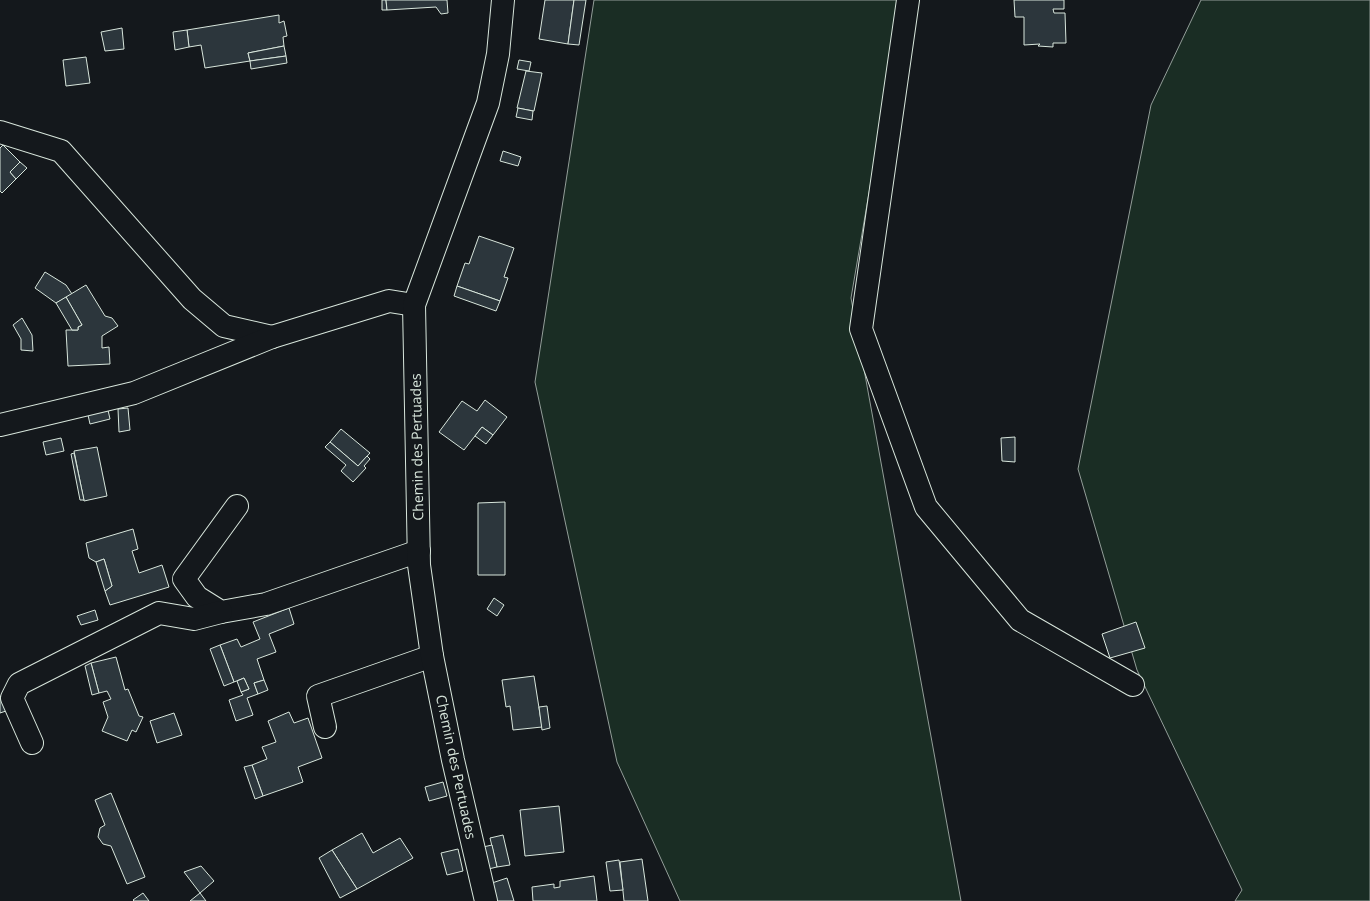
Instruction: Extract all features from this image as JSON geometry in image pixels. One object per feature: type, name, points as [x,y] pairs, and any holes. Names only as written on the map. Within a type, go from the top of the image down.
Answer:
[{"type":"street","name":"Chemin des Pertuades","points":[[486,901],[453,760],[432,656],[419,565],[414,305],[488,103],[498,54],[503,0]]},
{"type":"street","points":[[908,0],[861,328],[926,506],[1020,620],[1133,685]]},
{"type":"street","points":[[0,132],[61,151],[192,299],[224,326],[272,337]]},
{"type":"street","points":[[0,425],[134,393],[272,337],[388,301],[414,305]]},
{"type":"street","points":[[221,612],[196,596],[184,579],[236,506]]},
{"type":"street","points":[[32,743],[12,698],[19,684],[159,613],[194,619],[221,612],[266,604],[419,551]]},
{"type":"street","points":[[326,727],[318,696],[432,656]]},
{"type":"green space","points":[[594,0],[902,0],[851,298],[961,901],[680,901],[617,762],[535,382]]},
{"type":"green space","points":[[1201,0],[1370,0],[1370,901],[1235,901],[1242,890],[1137,670],[1078,469],[1151,105]]},
{"type":"building","points":[[382,0],[386,0],[387,10],[382,10]]},
{"type":"building","points":[[386,0],[447,0],[448,13],[441,14],[436,7],[387,10]]},
{"type":"building","points":[[545,0],[574,0],[568,44],[539,39]]},
{"type":"building","points":[[574,0],[586,0],[579,45],[568,44]]},
{"type":"building","points":[[1014,0],[1064,0],[1064,9],[1053,9],[1054,13],[1065,13],[1066,43],[1053,43],[1053,47],[1038,46],[1040,44],[1024,45],[1024,17],[1015,17]]},
{"type":"building","points":[[279,15],[279,23],[284,21],[287,36],[283,37],[284,46],[248,53],[250,61],[205,68],[201,45],[189,47],[187,30]]},
{"type":"building","points":[[122,28],[124,49],[105,51],[101,32]]},
{"type":"building","points":[[187,30],[189,47],[175,50],[173,32]]},
{"type":"building","points":[[284,46],[286,56],[250,61],[248,53]]},
{"type":"building","points":[[286,56],[287,63],[251,69],[250,61]]},
{"type":"building","points":[[86,57],[90,83],[66,86],[63,60]]},
{"type":"building","points":[[519,60],[531,62],[529,71],[517,69]]},
{"type":"building","points":[[526,71],[542,73],[534,111],[517,108]]},
{"type":"building","points":[[518,108],[533,111],[532,120],[516,117]]},
{"type":"building","points":[[3,145],[20,162],[10,172],[16,179],[2,193],[0,191],[0,148]]},
{"type":"building","points":[[503,151],[521,157],[518,166],[500,161]]},
{"type":"building","points":[[20,162],[27,168],[16,179],[10,172]]},
{"type":"building","points":[[479,236],[514,248],[504,277],[508,278],[500,301],[457,286],[465,263],[469,264]]},
{"type":"building","points":[[45,272],[66,285],[72,294],[56,303],[35,288]]},
{"type":"building","points":[[86,285],[105,316],[112,318],[118,326],[102,336],[102,348],[109,347],[110,364],[68,366],[66,330],[78,330],[78,327],[82,325],[66,297]]},
{"type":"building","points":[[457,286],[500,301],[496,311],[454,296]]},
{"type":"building","points":[[66,297],[82,325],[78,327],[78,330],[72,330],[56,303]]},
{"type":"building","points":[[22,318],[32,335],[33,351],[21,350],[21,339],[13,325]]},
{"type":"building","points":[[485,400],[507,417],[493,435],[482,427],[464,450],[439,432],[462,401],[477,411]]},
{"type":"building","points":[[128,408],[130,430],[119,432],[118,409]]},
{"type":"building","points":[[108,410],[110,419],[90,424],[88,415]]},
{"type":"building","points":[[482,427],[493,435],[486,444],[475,436]]},
{"type":"building","points":[[341,429],[370,453],[358,466],[330,442]]},
{"type":"building","points":[[1015,437],[1015,462],[1002,461],[1001,438]]},
{"type":"building","points":[[61,438],[64,451],[46,455],[43,442]]},
{"type":"building","points":[[330,442],[358,466],[367,456],[370,459],[364,466],[366,468],[353,482],[341,471],[346,465],[325,447]]},
{"type":"building","points":[[97,447],[107,496],[84,501],[74,451]]},
{"type":"building","points":[[74,453],[84,500],[80,500],[71,454]]},
{"type":"building","points":[[505,502],[505,575],[478,575],[478,503]]},
{"type":"building","points":[[133,529],[138,549],[132,551],[139,573],[162,565],[169,587],[110,605],[105,591],[112,586],[104,559],[96,562],[89,558],[86,543]]},
{"type":"building","points":[[104,559],[112,586],[105,591],[96,562]]},
{"type":"building","points":[[494,598],[504,605],[497,616],[487,609]]},
{"type":"building","points":[[289,608],[294,624],[269,634],[276,652],[257,659],[264,680],[254,683],[258,694],[247,698],[253,715],[236,721],[229,700],[243,695],[241,692],[249,689],[244,678],[234,682],[220,645],[237,639],[241,647],[260,639],[253,622]]},
{"type":"building","points":[[95,610],[98,620],[81,625],[77,616]]},
{"type":"building","points":[[1136,622],[1145,648],[1110,658],[1102,634]]},
{"type":"building","points":[[220,645],[234,682],[224,686],[210,649]]},
{"type":"building","points":[[116,657],[125,690],[128,689],[139,716],[143,717],[136,732],[132,730],[127,741],[102,731],[108,717],[103,702],[111,699],[107,691],[99,693],[91,663]]},
{"type":"building","points":[[91,663],[99,693],[92,695],[85,666]]},
{"type":"building","points":[[534,676],[542,727],[513,730],[510,706],[506,707],[502,680]]},
{"type":"building","points":[[244,678],[249,689],[241,692],[237,681]]},
{"type":"building","points":[[264,680],[268,690],[258,694],[254,683]]},
{"type":"building","points":[[0,696],[6,711],[0,713]]},
{"type":"building","points":[[547,706],[550,728],[542,730],[539,707]]},
{"type":"building","points":[[289,712],[294,723],[308,718],[322,758],[298,767],[303,782],[263,796],[252,765],[267,759],[262,747],[276,742],[268,721]]},
{"type":"building","points":[[174,713],[182,735],[157,743],[150,721]]},
{"type":"building","points":[[252,765],[263,796],[255,799],[244,767]]},
{"type":"building","points":[[443,782],[447,796],[429,801],[425,787]]},
{"type":"building","points":[[111,793],[145,877],[127,884],[111,846],[103,844],[98,837],[100,828],[105,825],[95,800]]},
{"type":"building","points":[[559,806],[564,852],[525,856],[520,810]]},
{"type":"building","points":[[362,833],[373,853],[400,838],[413,858],[357,889],[332,850]]},
{"type":"building","points":[[503,835],[510,865],[497,867],[490,838]]},
{"type":"building","points":[[492,845],[497,867],[484,870],[483,847]]},
{"type":"building","points":[[458,849],[463,871],[447,875],[441,853]]},
{"type":"building","points":[[332,850],[357,889],[340,898],[319,858]]},
{"type":"building","points":[[642,859],[648,901],[624,901],[620,862]]},
{"type":"building","points":[[619,860],[623,890],[610,891],[606,862]]},
{"type":"building","points":[[201,866],[214,881],[200,893],[184,872]]},
{"type":"building","points":[[594,876],[597,901],[533,901],[532,887],[554,884],[554,888],[560,887],[560,881]]},
{"type":"building","points":[[507,878],[514,901],[497,901],[492,883]]},
{"type":"building","points":[[143,893],[149,901],[133,900]]},
{"type":"building","points":[[200,893],[206,901],[190,901]]}]
